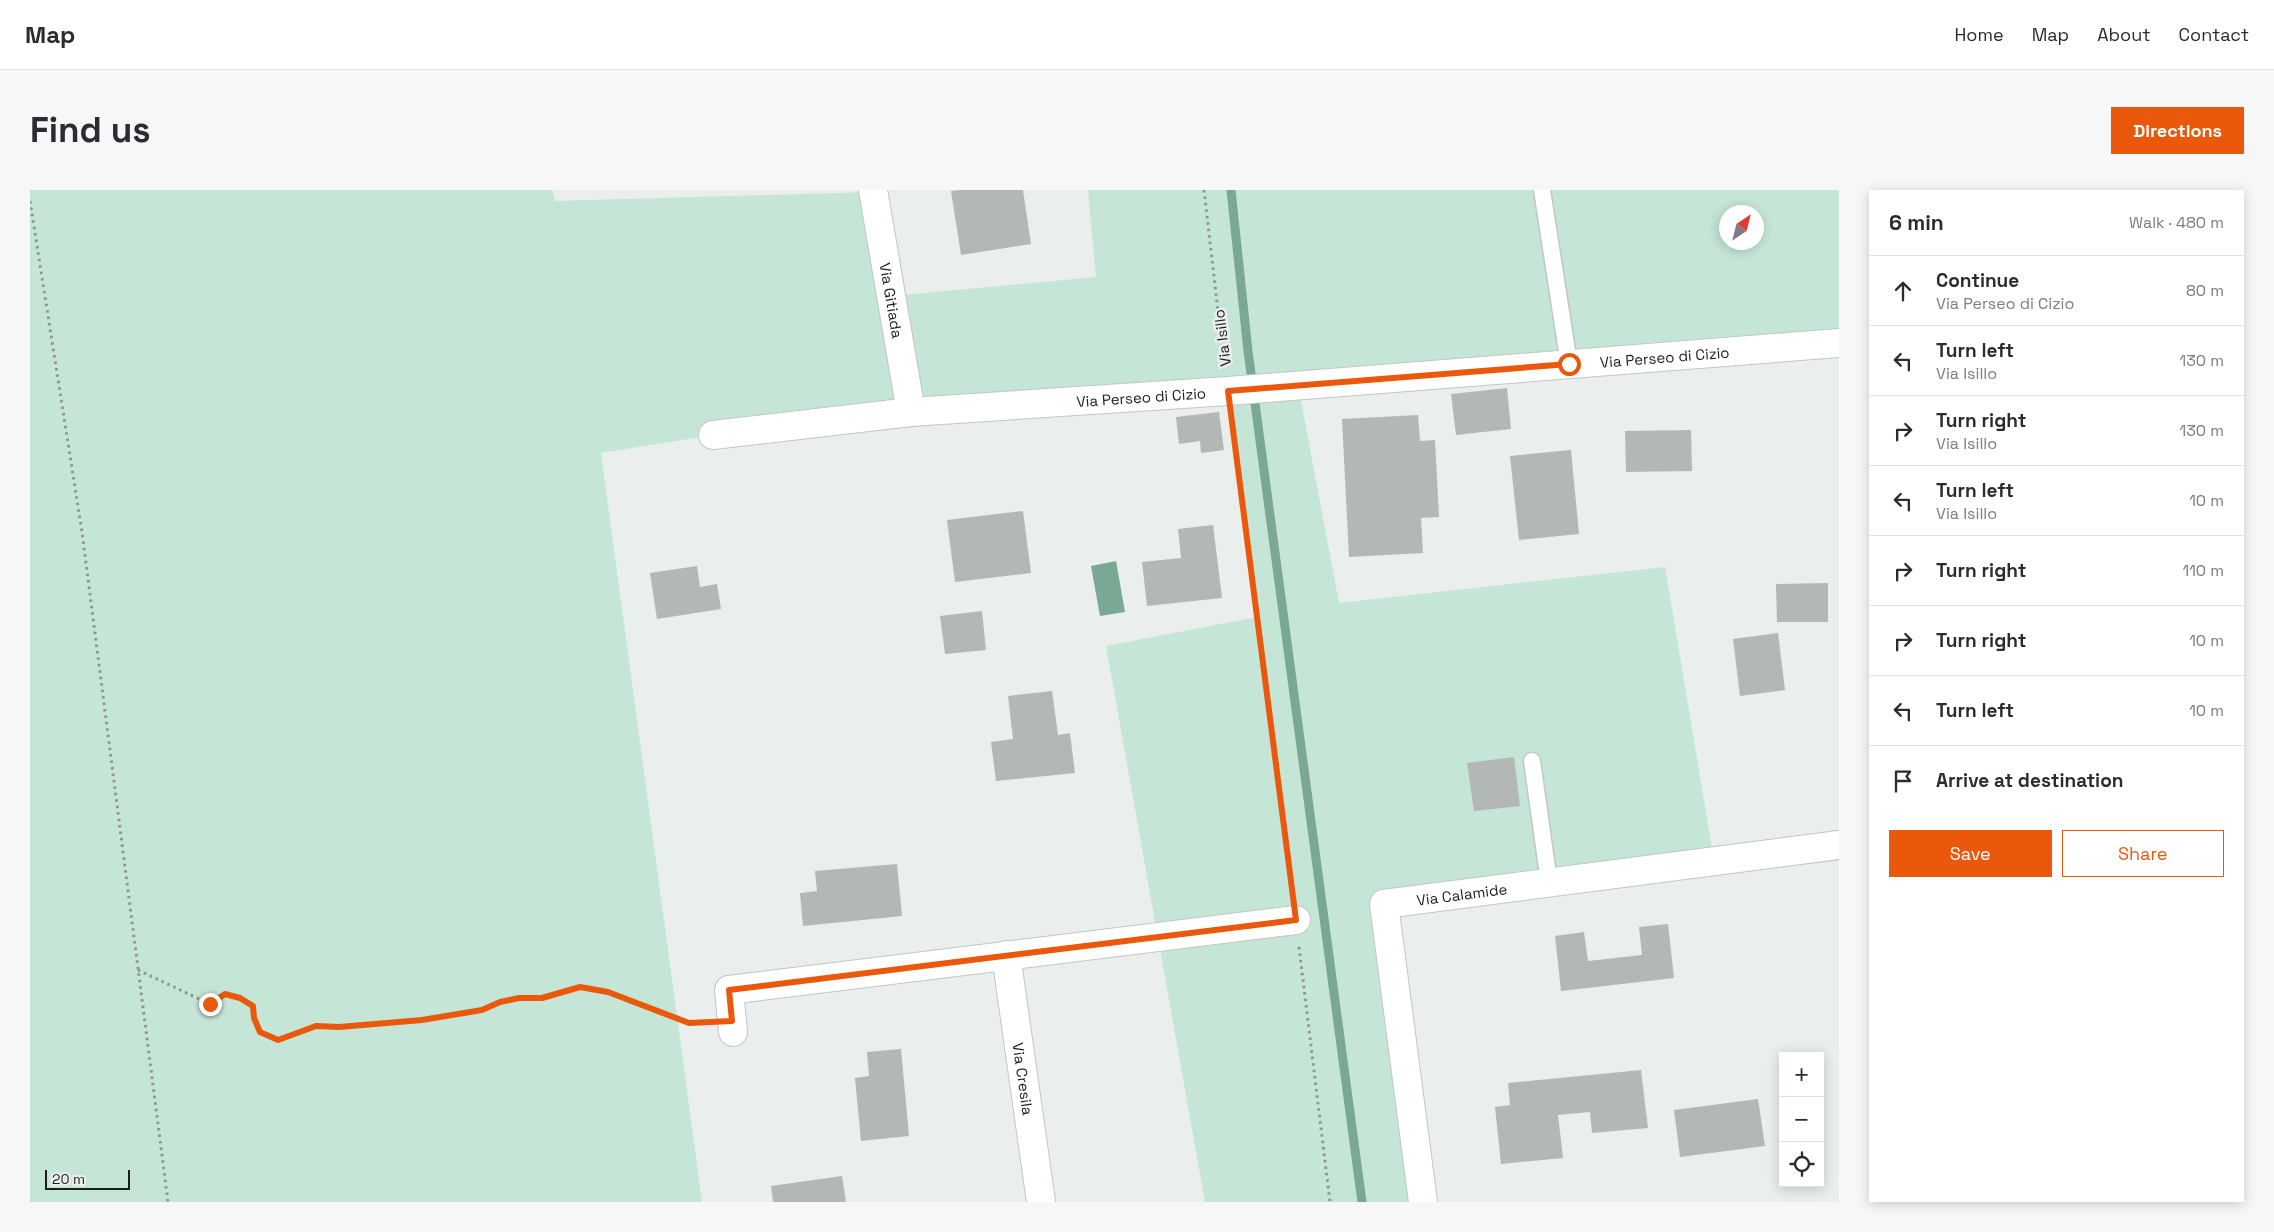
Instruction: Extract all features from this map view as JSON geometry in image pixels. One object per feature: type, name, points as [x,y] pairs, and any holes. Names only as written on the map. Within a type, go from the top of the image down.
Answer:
[{"type":"street","name":"Via Gitiada","points":[[874,190],[911,412]]},
{"type":"street","name":"Via Perseo di Cizio","points":[[713,435],[911,412],[1228,391],[1298,384],[1839,344]]},
{"type":"street","name":"Via Calamide","points":[[1423,1202],[1384,904],[1839,845]]},
{"type":"street","points":[[732,1027],[729,990],[1296,920]]},
{"type":"street","name":"Via Cresila","points":[[1006,955],[1041,1202]]},
{"type":"lane","points":[[1542,190],[1569,364]]},
{"type":"lane","points":[[1532,761],[1550,882]]},
{"type":"path","name":"Via Isillo","points":[[1204,190],[1330,1202]]},
{"type":"path","points":[[30,201],[82,532],[168,1202]]},
{"type":"path","points":[[138,970],[210,1004],[225,994],[240,998],[253,1006],[254,1018],[260,1032],[278,1040],[316,1026],[339,1027],[422,1020],[482,1010],[500,1002],[519,998],[542,998],[580,987],[608,992],[689,1023],[732,1027]]},
{"type":"shaded area","points":[[30,190],[552,190],[555,201],[874,192],[892,296],[1096,277],[1088,190],[1839,190],[1839,343],[1298,385],[1339,603],[1665,567],[1714,861],[1384,904],[1423,1202],[1205,1202],[1106,646],[1257,617],[1228,392],[713,435],[601,453],[702,1202],[30,1202]]},
{"type":"shaded area","points":[[1116,561],[1125,612],[1100,616],[1091,566]]},
{"type":"building","points":[[1023,190],[1031,244],[961,255],[951,191]]},
{"type":"building","points":[[1507,388],[1511,429],[1456,435],[1451,394]]},
{"type":"building","points":[[1219,412],[1224,450],[1201,453],[1200,441],[1179,444],[1176,417]]},
{"type":"building","points":[[1418,415],[1420,441],[1435,440],[1439,517],[1421,518],[1423,553],[1349,557],[1342,419]]},
{"type":"building","points":[[1691,430],[1692,471],[1626,472],[1625,431]]},
{"type":"building","points":[[1571,450],[1579,534],[1519,540],[1510,456]]},
{"type":"building","points":[[1023,511],[1031,573],[955,582],[947,520]]},
{"type":"building","points":[[1213,525],[1222,598],[1147,606],[1142,562],[1181,558],[1178,529]]},
{"type":"building","points":[[697,566],[700,587],[717,584],[721,609],[657,619],[650,573]]},
{"type":"building","points":[[1828,583],[1828,622],[1777,622],[1776,584]]},
{"type":"building","points":[[982,611],[986,650],[945,654],[940,616]]},
{"type":"building","points":[[1778,633],[1785,690],[1740,696],[1733,639]]},
{"type":"building","points":[[1052,691],[1058,735],[1070,733],[1075,773],[996,781],[991,742],[1013,739],[1008,696]]},
{"type":"building","points":[[1514,757],[1520,806],[1474,811],[1467,763]]},
{"type":"building","points":[[897,864],[902,916],[803,926],[800,893],[817,891],[815,871]]},
{"type":"building","points":[[1668,924],[1674,978],[1561,991],[1555,936],[1584,932],[1588,961],[1642,955],[1639,927]]},
{"type":"building","points":[[901,1049],[909,1136],[861,1141],[855,1078],[869,1076],[867,1052]]},
{"type":"building","points":[[1641,1070],[1648,1128],[1592,1133],[1590,1112],[1558,1115],[1563,1158],[1501,1164],[1495,1107],[1510,1105],[1508,1083]]},
{"type":"building","points":[[1758,1099],[1765,1146],[1680,1157],[1674,1110]]},
{"type":"building","points":[[842,1176],[846,1202],[773,1202],[771,1186]]},
{"type":"waterway","points":[[1231,190],[1248,351],[1362,1202]]},
{"type":"route","points":[[210,1004],[225,994],[240,998],[253,1006],[254,1018],[260,1032],[278,1040],[316,1026],[339,1027],[396,1023],[463,1014],[482,1010],[500,1002],[519,998],[542,998],[580,987],[608,992],[689,1023],[732,1021],[729,990],[1296,920],[1228,391],[1569,364]]}]
